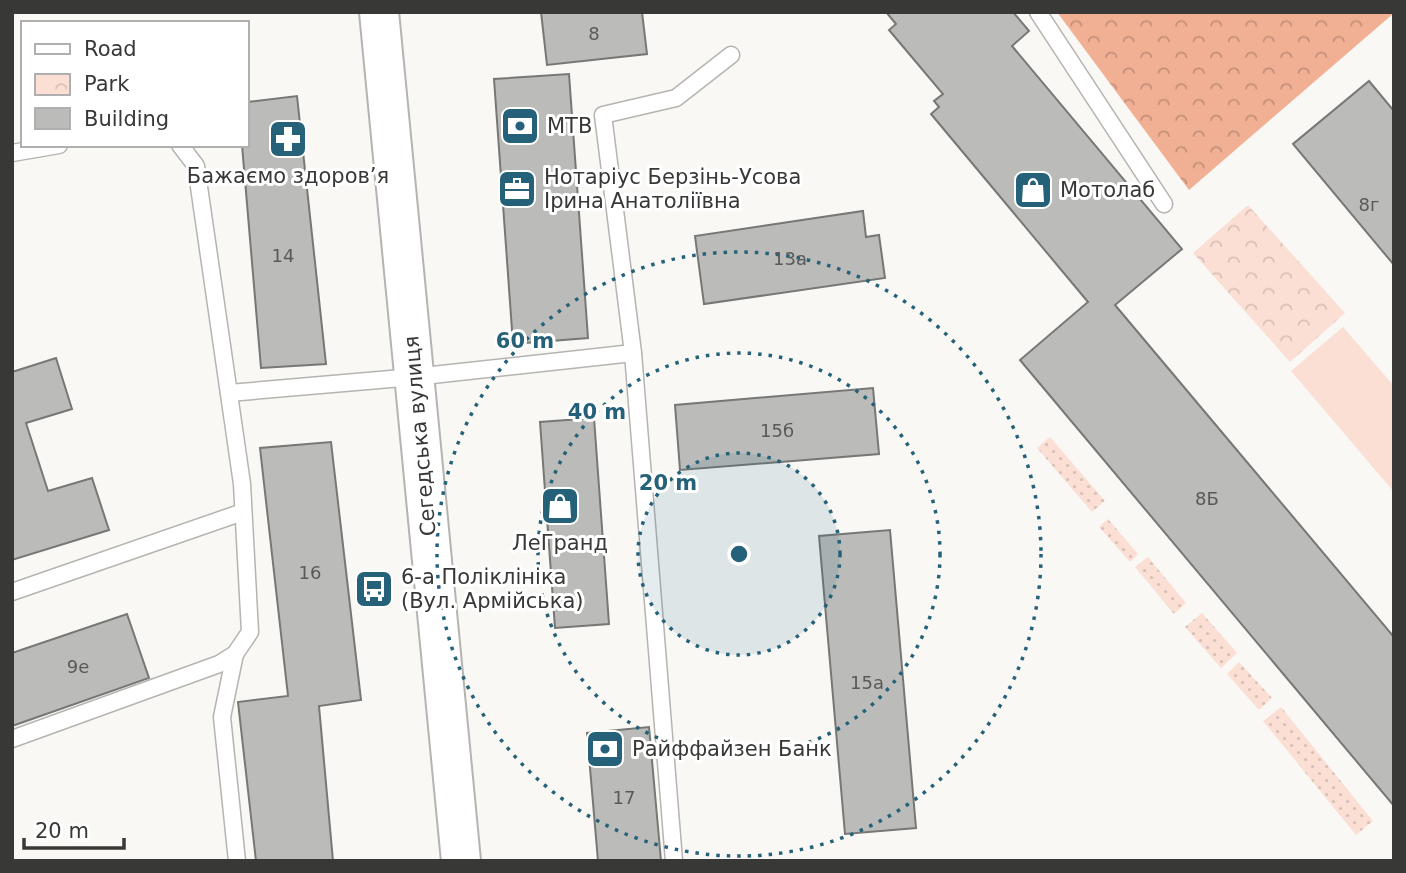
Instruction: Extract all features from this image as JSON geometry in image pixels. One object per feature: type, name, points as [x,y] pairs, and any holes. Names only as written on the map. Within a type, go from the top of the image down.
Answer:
[{"type":"main road","name":"Сегедська вулиця","points":[[379,12],[461,861]]},
{"type":"lane","points":[[1038,12],[1164,204]]},
{"type":"lane","points":[[674,861],[633,353],[603,115],[676,98],[731,55]]},
{"type":"lane","points":[[12,153],[47,147]]},
{"type":"lane","points":[[182,147],[196,166],[242,484],[250,632],[235,654],[222,717],[237,861]]},
{"type":"lane","points":[[229,393],[414,377],[633,353]]},
{"type":"lane","points":[[12,592],[243,512]]},
{"type":"lane","points":[[12,739],[219,664],[235,654]]},
{"type":"green space","points":[[1057,12],[1394,12],[1394,13],[1189,190]]},
{"type":"green space","points":[[1248,205],[1345,313],[1290,362],[1193,253]]},
{"type":"green space","points":[[1343,327],[1394,386],[1394,492],[1291,371]]},
{"type":"green space","points":[[1050,437],[1105,501],[1092,512],[1037,448]]},
{"type":"green space","points":[[1108,519],[1138,554],[1130,562],[1099,527]]},
{"type":"green space","points":[[1148,557],[1186,603],[1174,614],[1135,567]]},
{"type":"green space","points":[[1202,613],[1237,653],[1221,668],[1185,627]]},
{"type":"green space","points":[[1239,662],[1272,698],[1259,710],[1227,674]]},
{"type":"green space","points":[[1281,707],[1373,821],[1356,835],[1263,721]]},
{"type":"building","points":[[541,12],[642,12],[647,54],[547,65]]},
{"type":"building","points":[[886,12],[1013,12],[1029,31],[1012,46],[1182,249],[1115,305],[1394,637],[1394,806],[1020,360],[1088,302],[931,114],[939,107],[934,101],[943,94],[889,30],[896,24]]},
{"type":"building","points":[[569,74],[588,338],[513,344],[494,79]]},
{"type":"building","points":[[1369,81],[1394,111],[1394,265],[1293,144]]},
{"type":"building","points":[[297,96],[326,364],[261,368],[242,147],[248,147],[248,102]]},
{"type":"building","points":[[863,211],[866,237],[879,235],[885,278],[704,304],[695,236]]},
{"type":"building","points":[[56,358],[72,409],[26,423],[48,491],[92,478],[109,530],[12,560],[12,372]]},
{"type":"building","points":[[873,388],[879,454],[680,470],[675,405]]},
{"type":"building","points":[[594,418],[609,624],[555,628],[540,422]]},
{"type":"building","points":[[331,442],[361,700],[319,706],[333,861],[256,861],[238,702],[288,696],[260,448]]},
{"type":"building","points":[[890,530],[916,828],[845,834],[819,536]]},
{"type":"building","points":[[127,614],[149,678],[12,726],[12,653]]},
{"type":"building","points":[[649,727],[661,861],[598,861],[587,733]]},
{"type":"place","name":"МТВ","points":[[520,126]]},
{"type":"place","name":"Бажаємо здоровʼя","points":[[288,139]]},
{"type":"place","name":"Нотаріус Берзінь-Усова Ірина Анатоліївна","points":[[517,189]]},
{"type":"place","name":"Мотолаб","points":[[1033,190]]},
{"type":"place","name":"ЛеГранд","points":[[560,506]]},
{"type":"place","name":"6-а Поліклініка (Вул. Армійська)","points":[[374,589]]},
{"type":"place","name":"Райффайзен Банк","points":[[605,749]]}]
